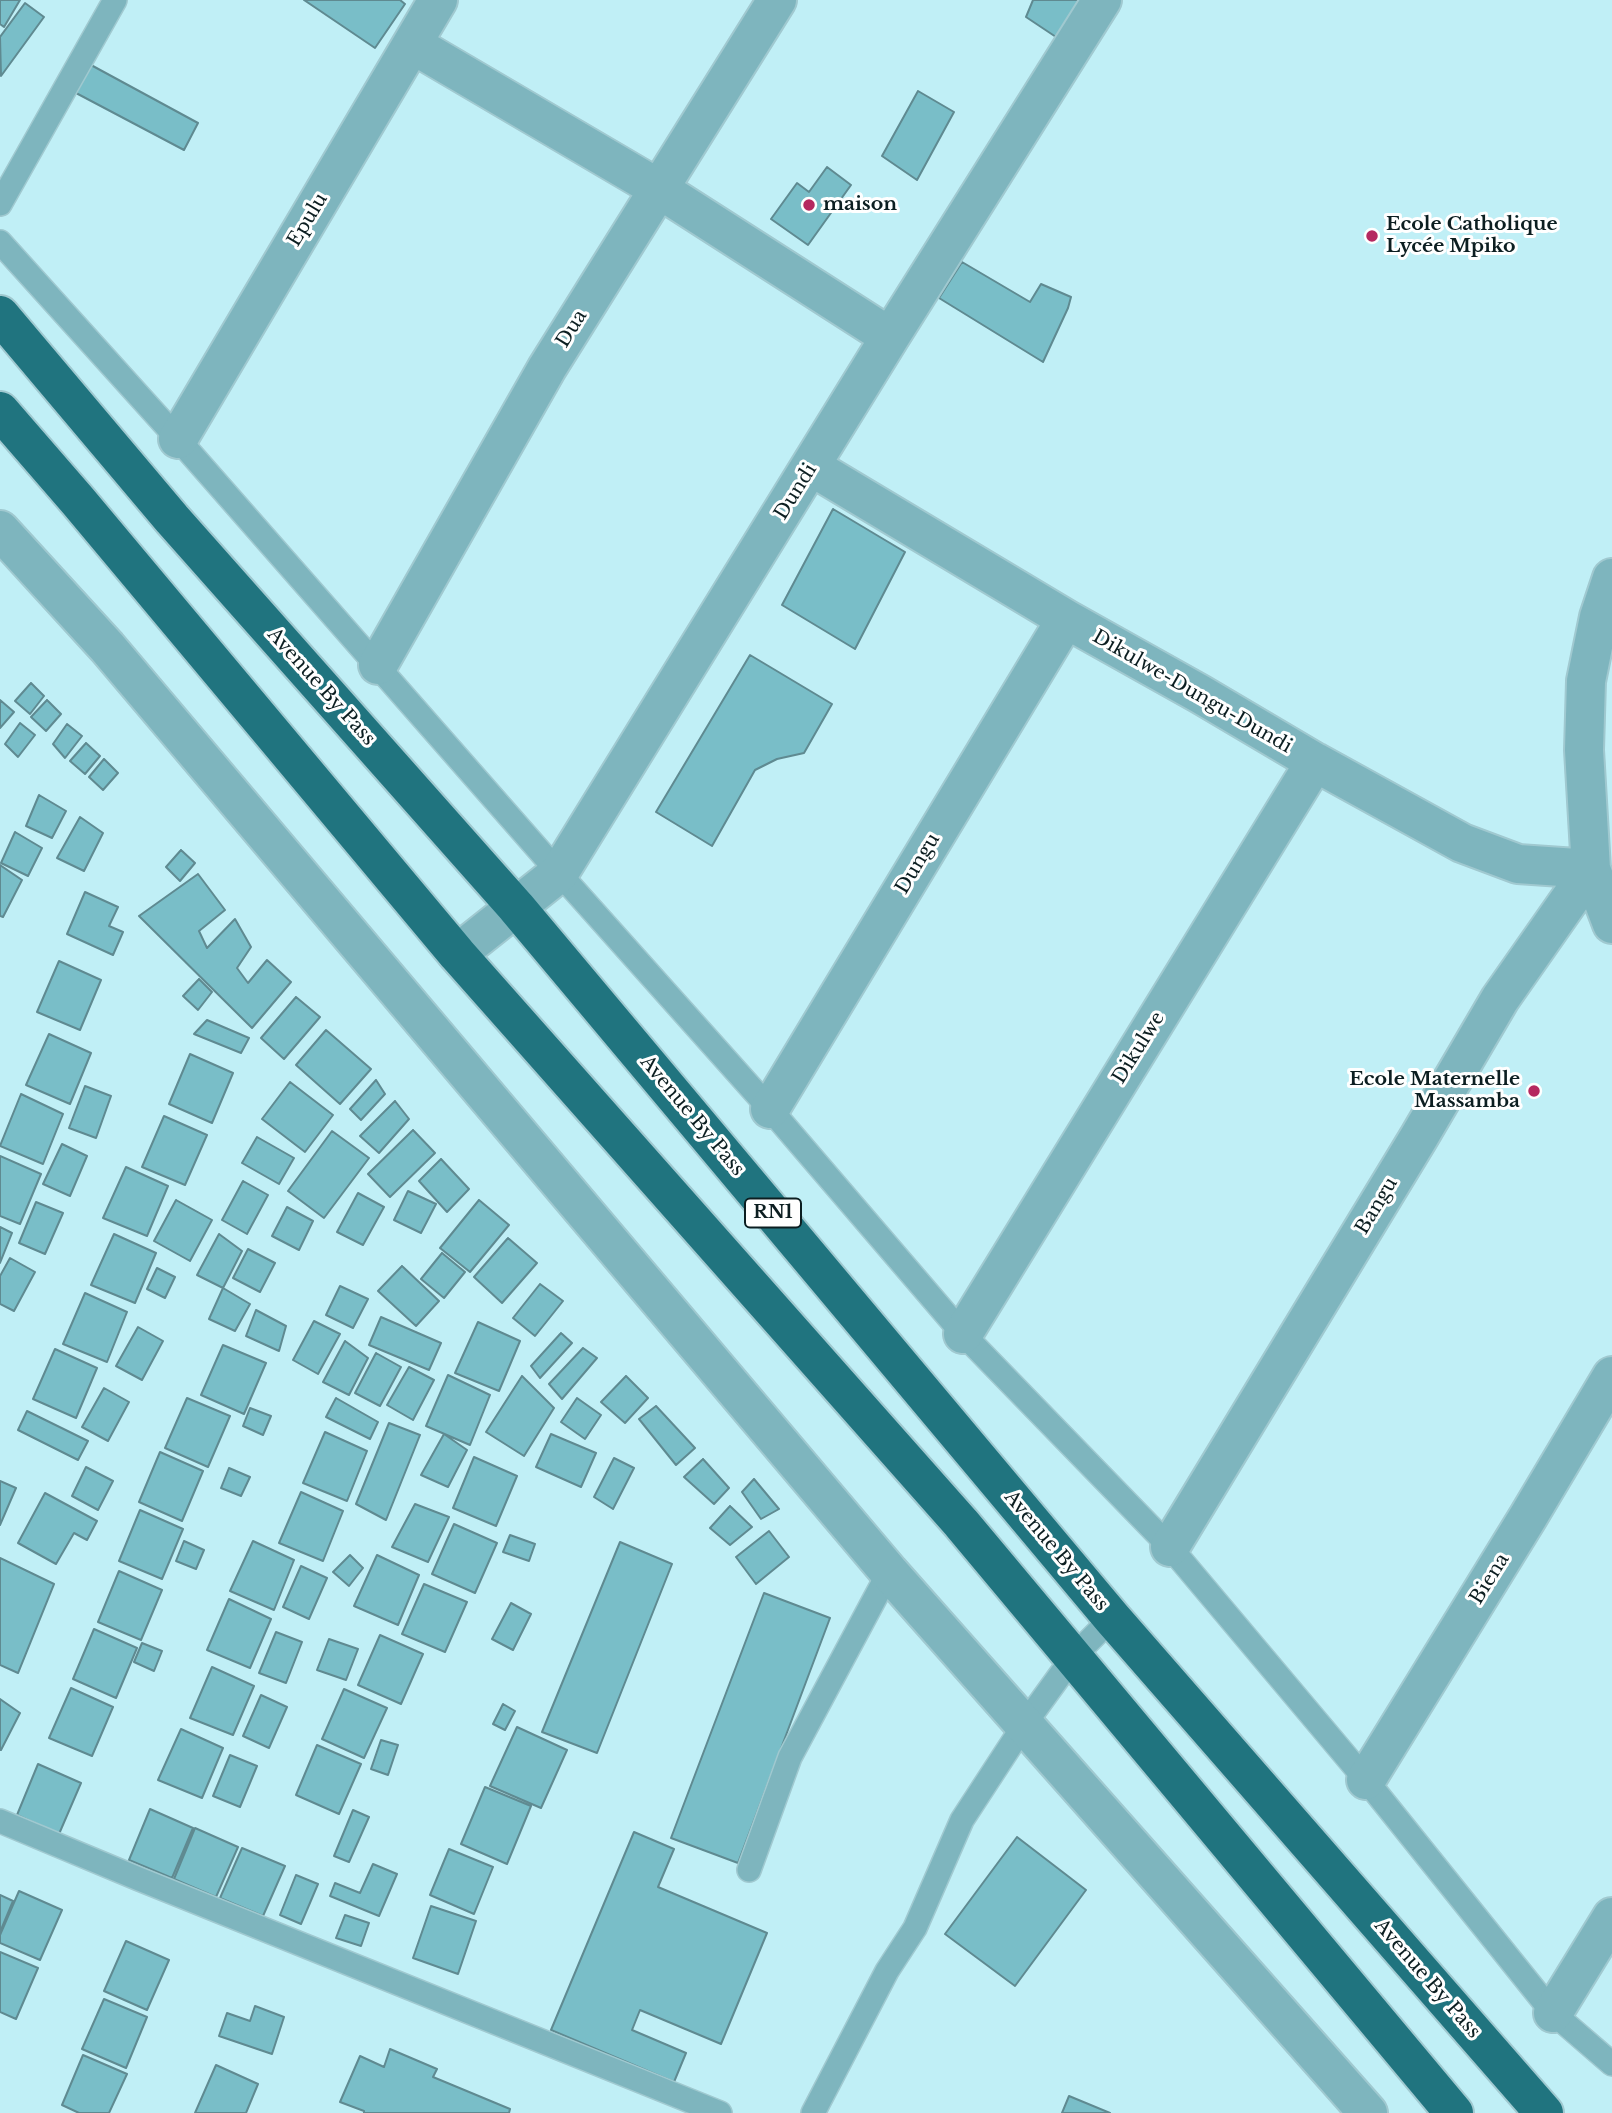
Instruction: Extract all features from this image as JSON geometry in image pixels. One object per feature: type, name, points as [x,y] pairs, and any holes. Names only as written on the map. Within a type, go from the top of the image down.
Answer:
[{"type":"highway","name":"Avenue By Pass","points":[[0,314],[172,519],[516,908],[1112,1618],[1544,2113]]},
{"type":"highway","points":[[0,411],[87,511],[457,954],[961,1523],[1454,2113]]},
{"type":"street","name":"Epulu","points":[[178,439],[438,0]]},
{"type":"street","name":"Dua","points":[[378,666],[547,368],[777,0]]},
{"type":"street","name":"Dundi","points":[[457,954],[559,873],[1102,0]]},
{"type":"street","points":[[412,44],[659,189],[890,337]]},
{"type":"street","name":"Dikulwe-Dungu-Dundi","points":[[812,467],[1066,620],[1462,843],[1518,863],[1591,869]]},
{"type":"street","points":[[0,530],[107,647],[889,1572],[1368,2113]]},
{"type":"street","points":[[1612,578],[1599,617],[1586,681],[1584,750],[1591,869],[1612,924]]},
{"type":"street","name":"Dungu","points":[[770,1109],[1066,620]]},
{"type":"street","name":"Dikulwe","points":[[963,1334],[1315,762]]},
{"type":"street","name":"Bangu","points":[[1170,1547],[1500,999],[1591,869]]},
{"type":"street","name":"Biena","points":[[1366,1780],[1612,1376]]},
{"type":"street","points":[[1553,2013],[1612,1917]]},
{"type":"lane","points":[[0,204],[115,0]]},
{"type":"lane","points":[[0,242],[178,439],[770,1109],[963,1334],[1170,1547],[1366,1780],[1553,2013],[1612,2064]]},
{"type":"lane","points":[[749,1870],[790,1757],[889,1572]]},
{"type":"lane","points":[[813,2113],[887,1971],[915,1928],[962,1820],[1024,1725],[1074,1656],[1112,1618]]},
{"type":"lane","points":[[0,1821],[687,2107],[720,2113]]},
{"type":"building","points":[[0,0],[20,0],[4,27],[0,24]]},
{"type":"building","points":[[304,0],[400,0],[405,4],[375,48]]},
{"type":"building","points":[[1033,0],[1085,0],[1062,41],[1026,17]]},
{"type":"building","points":[[25,3],[44,17],[1,76],[0,37]]},
{"type":"building","points":[[91,65],[198,123],[184,150],[76,93]]},
{"type":"building","points":[[918,91],[954,112],[917,180],[882,156]]},
{"type":"building","name":"maison","points":[[827,167],[851,185],[808,245],[771,219],[797,183],[809,192]]},
{"type":"building","points":[[962,262],[1030,302],[1041,284],[1071,297],[1043,362],[939,298]]},
{"type":"building","points":[[833,509],[905,552],[855,649],[782,605]]},
{"type":"building","points":[[750,655],[832,704],[804,753],[777,759],[755,770],[712,846],[656,812]]},
{"type":"building","points":[[31,683],[44,696],[30,714],[15,701]]},
{"type":"building","points":[[0,700],[14,712],[0,728]]},
{"type":"building","points":[[47,700],[61,714],[46,731],[31,717]]},
{"type":"building","points":[[20,723],[35,735],[18,757],[5,744]]},
{"type":"building","points":[[67,724],[82,736],[65,758],[53,744]]},
{"type":"building","points":[[86,743],[100,756],[85,774],[70,761]]},
{"type":"building","points":[[104,759],[118,773],[103,790],[89,777]]},
{"type":"building","points":[[39,795],[66,811],[52,838],[26,826]]},
{"type":"building","points":[[80,817],[103,833],[84,871],[57,858]]},
{"type":"building","points":[[15,832],[42,848],[28,876],[1,863]]},
{"type":"building","points":[[181,850],[195,863],[180,881],[166,867]]},
{"type":"building","points":[[0,865],[22,880],[3,917],[0,916]]},
{"type":"building","points":[[198,874],[225,910],[199,931],[207,948],[235,919],[251,947],[237,968],[248,983],[267,960],[291,982],[252,1028],[139,916]]},
{"type":"building","points":[[85,892],[118,907],[109,926],[123,932],[113,955],[67,934]]},
{"type":"building","points":[[59,961],[101,980],[80,1030],[37,1012]]},
{"type":"building","points":[[199,979],[212,992],[198,1010],[183,996]]},
{"type":"building","points":[[296,997],[320,1017],[284,1059],[261,1038]]},
{"type":"building","points":[[207,1020],[249,1038],[241,1053],[194,1034]]},
{"type":"building","points":[[326,1030],[371,1069],[340,1104],[296,1065]]},
{"type":"building","points":[[49,1034],[91,1053],[70,1104],[26,1085]]},
{"type":"building","points":[[190,1054],[233,1073],[212,1123],[169,1104]]},
{"type":"building","points":[[376,1080],[385,1094],[361,1120],[350,1109]]},
{"type":"building","points":[[290,1082],[333,1115],[305,1152],[262,1119]]},
{"type":"building","points":[[85,1086],[111,1096],[96,1138],[69,1128]]},
{"type":"building","points":[[21,1094],[63,1114],[43,1164],[0,1146]]},
{"type":"building","points":[[395,1101],[409,1119],[379,1153],[360,1136]]},
{"type":"building","points":[[164,1116],[207,1135],[185,1185],[142,1167]]},
{"type":"building","points":[[413,1130],[435,1153],[390,1197],[368,1174]]},
{"type":"building","points":[[332,1131],[369,1158],[324,1218],[288,1191]]},
{"type":"building","points":[[257,1137],[294,1158],[279,1184],[242,1163]]},
{"type":"building","points":[[62,1144],[87,1156],[70,1196],[43,1184]]},
{"type":"building","points":[[0,1156],[41,1174],[20,1224],[0,1216]]},
{"type":"building","points":[[441,1159],[469,1189],[447,1212],[419,1181]]},
{"type":"building","points":[[126,1167],[168,1186],[147,1236],[103,1218]]},
{"type":"building","points":[[243,1181],[268,1195],[247,1234],[222,1220]]},
{"type":"building","points":[[408,1191],[436,1204],[421,1233],[394,1220]]},
{"type":"building","points":[[358,1193],[384,1207],[363,1245],[337,1232]]},
{"type":"building","points":[[176,1200],[212,1220],[190,1261],[154,1241]]},
{"type":"building","points":[[479,1200],[509,1225],[470,1272],[440,1248]]},
{"type":"building","points":[[36,1202],[63,1213],[45,1254],[19,1243]]},
{"type":"building","points":[[287,1207],[313,1221],[299,1250],[272,1236]]},
{"type":"building","points":[[0,1227],[12,1233],[0,1263]]},
{"type":"building","points":[[114,1234],[156,1253],[135,1303],[91,1285]]},
{"type":"building","points":[[219,1234],[242,1251],[223,1288],[197,1275]]},
{"type":"building","points":[[508,1238],[537,1263],[502,1303],[474,1277]]},
{"type":"building","points":[[248,1249],[275,1263],[260,1292],[233,1278]]},
{"type":"building","points":[[442,1253],[465,1272],[444,1298],[421,1279]]},
{"type":"building","points":[[10,1258],[35,1272],[14,1311],[0,1304],[0,1276]]},
{"type":"building","points":[[402,1266],[439,1301],[416,1326],[378,1291]]},
{"type":"building","points":[[157,1268],[175,1277],[165,1298],[147,1289]]},
{"type":"building","points":[[540,1284],[563,1301],[535,1336],[513,1318]]},
{"type":"building","points":[[340,1286],[368,1299],[353,1328],[326,1315]]},
{"type":"building","points":[[223,1288],[250,1304],[235,1331],[209,1319]]},
{"type":"building","points":[[85,1293],[127,1312],[107,1362],[63,1344]]},
{"type":"building","points":[[256,1310],[286,1326],[279,1351],[246,1336]]},
{"type":"building","points":[[381,1317],[441,1343],[429,1370],[369,1345]]},
{"type":"building","points":[[314,1321],[340,1334],[318,1374],[293,1360]]},
{"type":"building","points":[[478,1322],[520,1341],[499,1391],[455,1373]]},
{"type":"building","points":[[138,1327],[163,1341],[142,1380],[116,1366]]},
{"type":"building","points":[[561,1333],[572,1343],[540,1378],[531,1366]]},
{"type":"building","points":[[345,1341],[368,1358],[349,1395],[323,1382]]},
{"type":"building","points":[[223,1345],[266,1363],[244,1414],[201,1395]]},
{"type":"building","points":[[583,1348],[597,1358],[562,1399],[549,1384]]},
{"type":"building","points":[[55,1349],[97,1368],[76,1418],[33,1399]]},
{"type":"building","points":[[376,1353],[401,1367],[380,1406],[355,1393]]},
{"type":"building","points":[[409,1367],[434,1380],[413,1420],[387,1405]]},
{"type":"building","points":[[448,1375],[490,1395],[470,1445],[426,1426]]},
{"type":"building","points":[[522,1376],[554,1408],[524,1456],[486,1432]]},
{"type":"building","points":[[626,1376],[648,1398],[625,1423],[601,1402]]},
{"type":"building","points":[[104,1388],[129,1402],[108,1441],[82,1427]]},
{"type":"building","points":[[187,1398],[230,1416],[208,1467],[165,1448]]},
{"type":"building","points":[[336,1398],[378,1422],[370,1439],[326,1417]]},
{"type":"building","points":[[577,1398],[601,1415],[585,1439],[561,1422]]},
{"type":"building","points":[[656,1406],[695,1448],[676,1465],[639,1419]]},
{"type":"building","points":[[250,1408],[271,1416],[263,1435],[243,1426]]},
{"type":"building","points":[[27,1411],[88,1441],[78,1460],[18,1430]]},
{"type":"building","points":[[389,1423],[420,1435],[386,1520],[356,1504]]},
{"type":"building","points":[[325,1432],[367,1451],[347,1501],[303,1483]]},
{"type":"building","points":[[444,1434],[467,1450],[448,1487],[421,1475]]},
{"type":"building","points":[[551,1434],[596,1453],[581,1487],[536,1467]]},
{"type":"building","points":[[160,1452],[203,1471],[182,1521],[139,1502]]},
{"type":"building","points":[[474,1457],[517,1476],[496,1526],[453,1508]]},
{"type":"building","points":[[614,1458],[634,1468],[613,1509],[594,1497]]},
{"type":"building","points":[[703,1459],[729,1488],[714,1504],[684,1477]]},
{"type":"building","points":[[86,1467],[113,1481],[98,1510],[72,1496]]},
{"type":"building","points":[[229,1468],[250,1477],[241,1496],[221,1488]]},
{"type":"building","points":[[754,1479],[779,1509],[761,1519],[742,1492]]},
{"type":"building","points":[[0,1481],[16,1488],[0,1525]]},
{"type":"building","points":[[301,1492],[343,1511],[323,1561],[279,1543]]},
{"type":"building","points":[[45,1493],[97,1521],[87,1540],[74,1533],[56,1564],[18,1543]]},
{"type":"building","points":[[415,1504],[449,1517],[428,1562],[392,1547]]},
{"type":"building","points":[[730,1506],[752,1527],[730,1545],[710,1528]]},
{"type":"building","points":[[140,1510],[183,1529],[162,1579],[119,1561]]},
{"type":"building","points":[[454,1524],[497,1543],[475,1593],[432,1574]]},
{"type":"building","points":[[769,1531],[789,1557],[756,1584],[736,1557]]},
{"type":"building","points":[[510,1535],[535,1544],[529,1561],[503,1552]]},
{"type":"building","points":[[184,1541],[204,1550],[196,1569],[176,1561]]},
{"type":"building","points":[[253,1541],[294,1560],[274,1610],[230,1591]]},
{"type":"building","points":[[620,1542],[672,1564],[597,1753],[542,1732]]},
{"type":"building","points":[[350,1555],[363,1568],[349,1586],[333,1572]]},
{"type":"building","points":[[377,1555],[419,1575],[398,1625],[354,1606]]},
{"type":"building","points":[[0,1558],[54,1584],[18,1673],[0,1665]]},
{"type":"building","points":[[301,1566],[327,1578],[309,1619],[283,1607]]},
{"type":"building","points":[[119,1571],[162,1590],[141,1640],[98,1622]]},
{"type":"building","points":[[424,1584],[467,1602],[445,1652],[402,1634]]},
{"type":"building","points":[[764,1593],[830,1618],[738,1863],[671,1838]]},
{"type":"building","points":[[229,1599],[271,1619],[250,1668],[207,1650]]},
{"type":"building","points":[[511,1603],[531,1614],[513,1650],[492,1639]]},
{"type":"building","points":[[94,1629],[137,1648],[116,1698],[73,1679]]},
{"type":"building","points":[[276,1632],[302,1642],[286,1683],[259,1673]]},
{"type":"building","points":[[380,1635],[423,1654],[401,1704],[358,1685]]},
{"type":"building","points":[[329,1639],[358,1649],[346,1680],[317,1670]]},
{"type":"building","points":[[142,1643],[162,1651],[154,1671],[134,1662]]},
{"type":"building","points":[[212,1667],[254,1686],[233,1735],[190,1718]]},
{"type":"building","points":[[71,1688],[113,1707],[92,1756],[49,1738]]},
{"type":"building","points":[[344,1689],[387,1708],[364,1758],[322,1739]]},
{"type":"building","points":[[261,1695],[287,1707],[269,1748],[243,1736]]},
{"type":"building","points":[[0,1699],[20,1713],[1,1750],[0,1750]]},
{"type":"building","points":[[503,1704],[515,1711],[505,1730],[493,1724]]},
{"type":"building","points":[[517,1727],[567,1750],[541,1808],[490,1786]]},
{"type":"building","points":[[181,1729],[223,1748],[202,1798],[158,1780]]},
{"type":"building","points":[[381,1740],[398,1745],[388,1775],[371,1769]]},
{"type":"building","points":[[317,1745],[361,1764],[339,1814],[296,1795]]},
{"type":"building","points":[[230,1755],[257,1766],[240,1807],[213,1796]]},
{"type":"building","points":[[38,1764],[81,1783],[59,1834],[17,1815]]},
{"type":"building","points":[[485,1787],[531,1806],[507,1864],[461,1844]]},
{"type":"building","points":[[150,1809],[193,1828],[172,1878],[129,1860]]},
{"type":"building","points":[[353,1810],[369,1817],[349,1862],[334,1856]]},
{"type":"building","points":[[195,1828],[238,1847],[216,1897],[174,1879]]},
{"type":"building","points":[[634,1832],[674,1849],[658,1887],[767,1933],[721,2044],[640,2010],[632,2030],[686,2053],[674,2082],[551,2030]]},
{"type":"building","points":[[1017,1837],[1086,1890],[1015,1986],[945,1934]]},
{"type":"building","points":[[242,1848],[285,1866],[263,1916],[220,1898]]},
{"type":"building","points":[[449,1849],[493,1867],[474,1914],[430,1895]]},
{"type":"building","points":[[373,1864],[397,1874],[379,1916],[330,1896],[335,1883],[360,1893]]},
{"type":"building","points":[[296,1875],[318,1884],[301,1924],[280,1915]]},
{"type":"building","points":[[19,1891],[62,1910],[40,1960],[0,1943],[0,1935]]},
{"type":"building","points":[[0,1895],[13,1901],[0,1932]]},
{"type":"building","points":[[431,1906],[476,1921],[458,1974],[413,1958]]},
{"type":"building","points":[[345,1915],[369,1923],[361,1946],[336,1938]]},
{"type":"building","points":[[126,1941],[169,1960],[147,2010],[104,1991]]},
{"type":"building","points":[[0,1952],[38,1968],[16,2019],[0,2012]]},
{"type":"building","points":[[104,1999],[147,2017],[126,2068],[82,2049]]},
{"type":"building","points":[[255,2006],[284,2017],[272,2054],[219,2036],[227,2013],[250,2021]]},
{"type":"building","points":[[390,2049],[437,2069],[433,2077],[510,2109],[509,2113],[364,2113],[340,2102],[360,2056],[384,2067]]},
{"type":"building","points":[[83,2055],[127,2074],[109,2113],[79,2113],[62,2105]]},
{"type":"building","points":[[216,2065],[258,2084],[246,2113],[195,2113]]},
{"type":"building","points":[[1069,2096],[1110,2113],[1062,2113]]},
{"type":"place","name":"maison","points":[[809,205]]},
{"type":"place","name":"Ecole Catholique Lycée Mpiko","points":[[1372,236]]},
{"type":"place","name":"Ecole Maternelle Massamba","points":[[1534,1091]]}]
